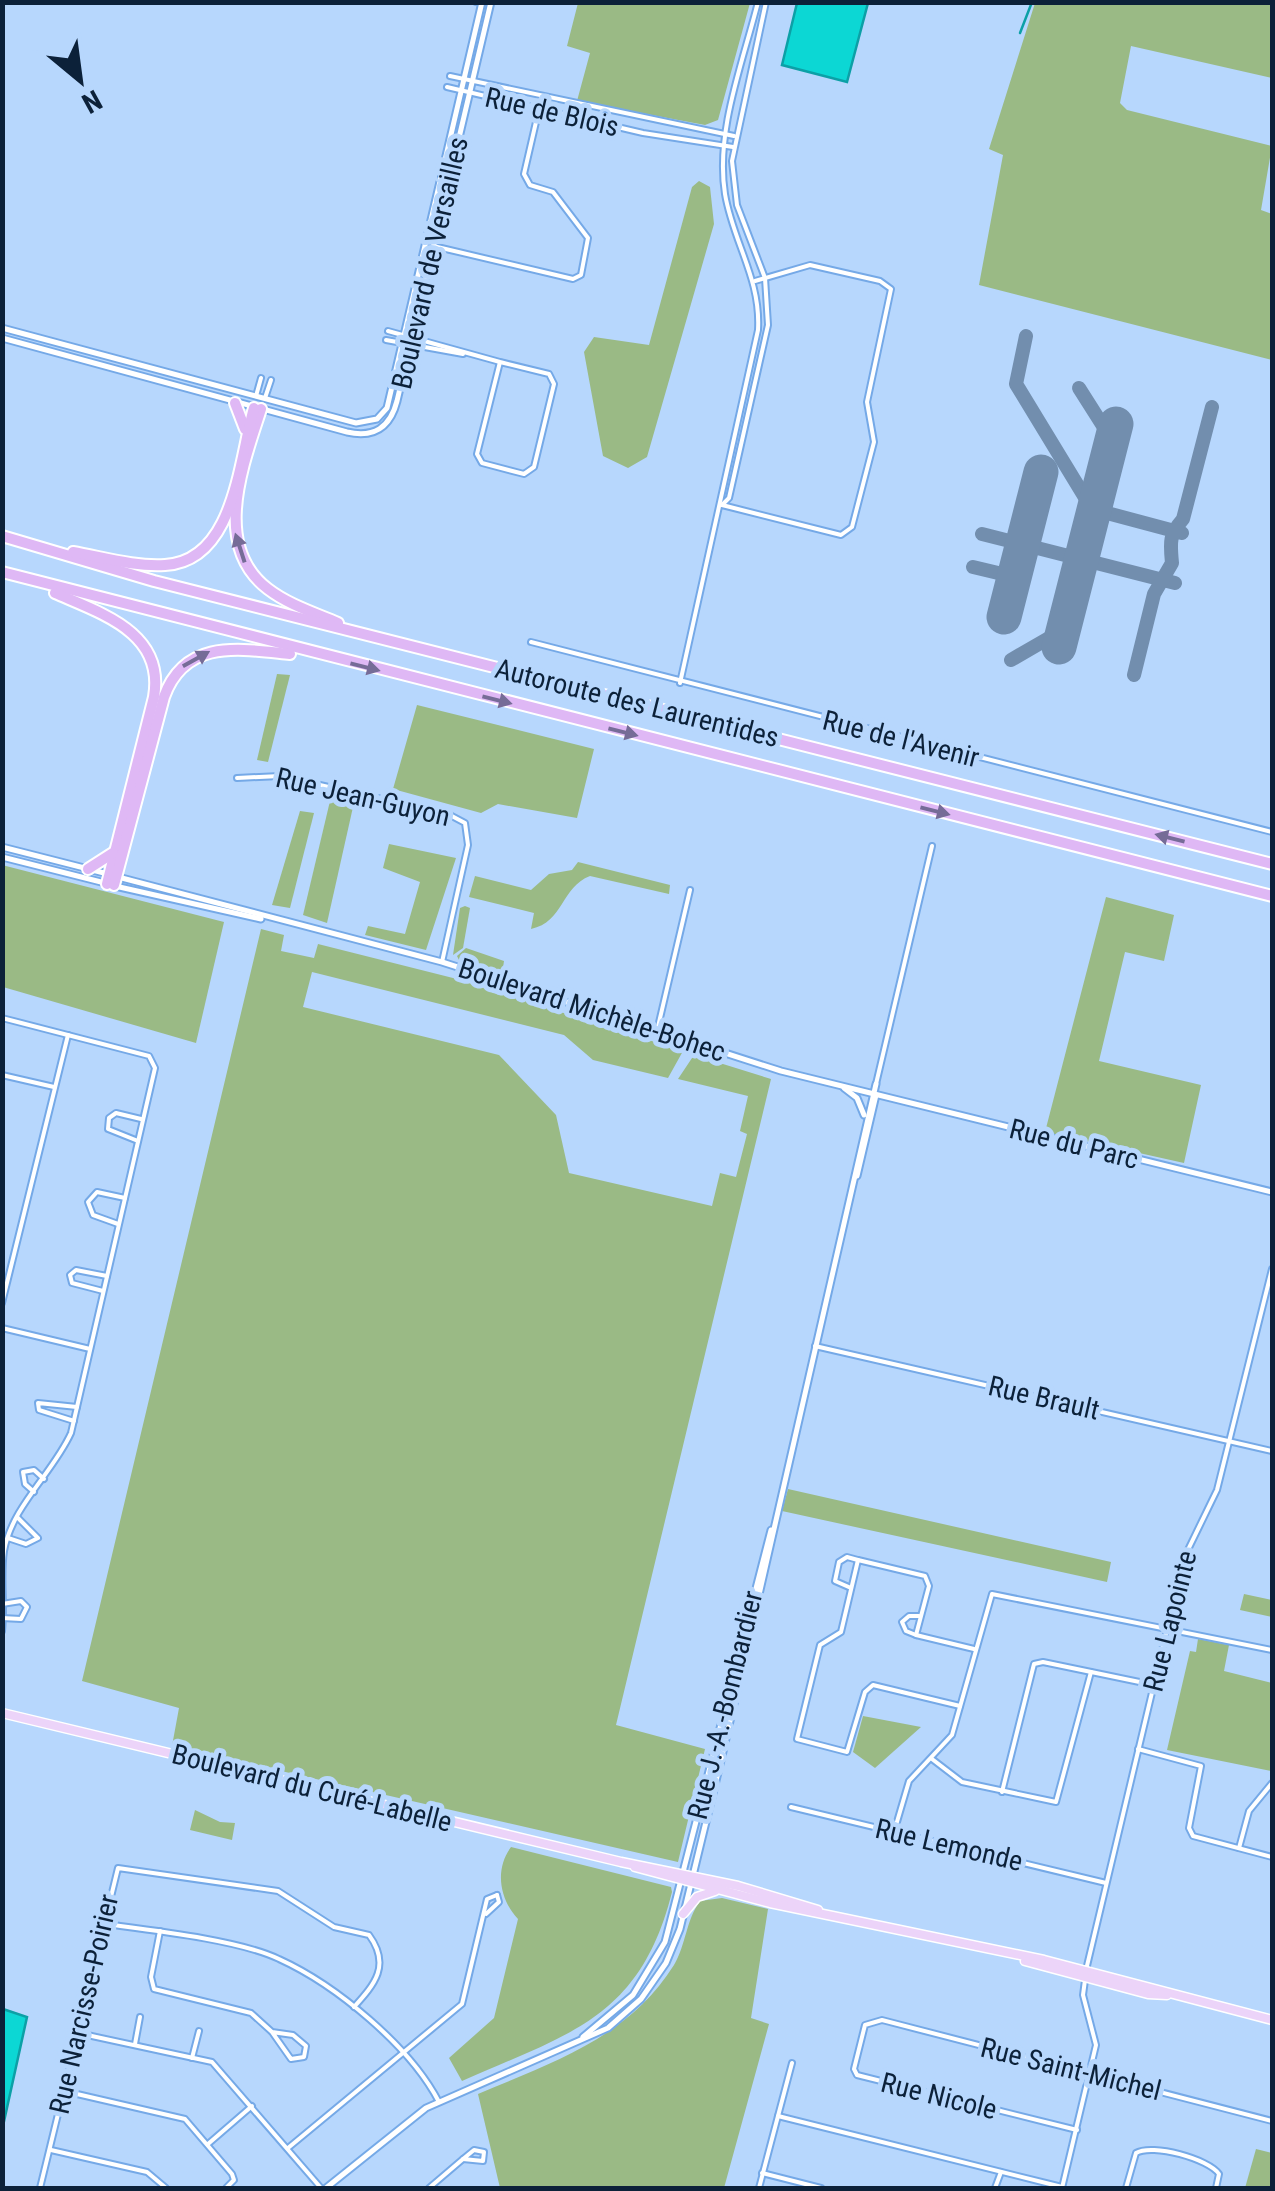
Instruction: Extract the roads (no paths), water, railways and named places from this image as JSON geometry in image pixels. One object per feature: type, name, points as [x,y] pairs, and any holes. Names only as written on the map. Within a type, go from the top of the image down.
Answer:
[{"type":"highway","points":[[235,403],[246,435]]},
{"type":"highway","points":[[41,548],[153,566],[194,558],[221,528],[246,435],[259,403]]},
{"type":"highway","points":[[259,403],[236,514],[235,535],[243,560],[278,596],[366,635]]},
{"type":"highway","name":"Autoroute des Laurentides","points":[[2,536],[366,635],[1272,864]]},
{"type":"highway","name":"Autoroute des Laurentides","points":[[2,572],[1272,896]]},
{"type":"highway","points":[[27,580],[125,626],[153,661],[154,697],[112,853],[112,880]]},
{"type":"highway","points":[[112,880],[164,696],[178,670],[200,654],[229,648],[328,658]]},
{"type":"highway","points":[[88,869],[112,853]]},
{"type":"main road","name":"Boulevard du Curé-Labelle","points":[[2,1713],[1272,2020]]},
{"type":"main road","name":"Boulevard du Curé-Labelle","points":[[688,1878],[718,1890],[818,1910]]},
{"type":"main road","points":[[684,1914],[700,1896],[718,1890]]},
{"type":"street","points":[[722,505],[718,496],[758,330],[755,281],[726,198],[724,146],[758,2]]},
{"type":"street","points":[[680,682],[722,505],[729,498],[766,346],[765,278],[738,205],[733,147],[766,2]]},
{"type":"street","name":"Boulevard de Versailles","points":[[2,328],[355,434],[374,433],[393,414],[461,91],[484,3]]},
{"type":"street","name":"Boulevard de Versailles","points":[[2,338],[235,403],[259,403],[356,424],[372,422],[387,408],[401,343],[409,336],[473,82],[484,3]]},
{"type":"street","name":"Rue de Blois","points":[[450,76],[646,121],[734,136]]},
{"type":"street","name":"Rue de Blois","points":[[447,87],[644,132],[733,147]]},
{"type":"street","points":[[433,246],[573,280],[580,275],[588,238],[553,192],[526,181],[542,96]]},
{"type":"street","name":"Rue de Blois","points":[[644,132],[646,121]]},
{"type":"street","points":[[722,505],[841,535],[852,527],[874,442],[868,402],[891,290],[880,281],[810,266],[755,281]]},
{"type":"street","points":[[388,331],[549,374],[554,384],[534,467],[524,474],[482,463],[477,454],[500,362]]},
{"type":"street","points":[[386,340],[468,354]]},
{"type":"street","points":[[259,403],[262,378]]},
{"type":"street","points":[[259,403],[271,380]]},
{"type":"street","name":"Rue de l'Avenir","points":[[530,642],[1272,832]]},
{"type":"street","name":"Rue Jean-Guyon","points":[[237,778],[280,776],[448,814],[466,823],[468,845],[442,962]]},
{"type":"street","name":"Rue J.-A.-Bombardier","points":[[688,1878],[932,846]]},
{"type":"street","name":"Boulevard Michèle-Bohec","points":[[2,847],[88,869],[112,880]]},
{"type":"street","name":"Boulevard Michèle-Bohec","points":[[2,857],[112,880],[442,962],[657,1032],[874,1094]]},
{"type":"street","points":[[657,1032],[690,890]]},
{"type":"street","points":[[2,1018],[149,1056],[155,1068],[74,1420],[59,1460],[16,1517],[8,1538],[2,1630]]},
{"type":"street","points":[[2,1304],[68,1035]]},
{"type":"street","points":[[2,1076],[54,1087]]},
{"type":"street","points":[[842,1086],[857,1098],[865,1120]]},
{"type":"street","name":"Rue J.-A.-Bombardier","points":[[852,1189],[874,1094]]},
{"type":"street","name":"Rue du Parc","points":[[874,1094],[1272,1192]]},
{"type":"street","points":[[138,1142],[110,1132],[110,1118],[116,1113],[144,1119]]},
{"type":"street","points":[[119,1224],[93,1216],[88,1202],[98,1192],[125,1198]]},
{"type":"street","points":[[2,1266],[10,1268]]},
{"type":"street","name":"Rue Lapointe","points":[[1085,1974],[1186,1550],[1213,1501],[1272,1269]]},
{"type":"street","points":[[104,1292],[72,1283],[70,1275],[76,1270],[107,1276]]},
{"type":"street","points":[[2,1328],[90,1350]]},
{"type":"street","name":"Rue Brault","points":[[815,1346],[1272,1450]]},
{"type":"street","points":[[74,1420],[48,1414],[38,1403],[77,1407]]},
{"type":"street","points":[[34,1492],[25,1484],[23,1472],[34,1470],[44,1479]]},
{"type":"street","points":[[8,1538],[26,1544],[38,1538],[16,1517]]},
{"type":"street","points":[[851,1588],[836,1581],[839,1562],[847,1557],[925,1576],[929,1586],[916,1634]]},
{"type":"street","points":[[858,1560],[841,1632],[820,1645],[797,1739],[847,1752],[857,1731],[865,1692],[873,1685],[960,1706]]},
{"type":"street","points":[[894,1832],[909,1781],[949,1742],[987,1600],[995,1594],[1272,1650]]},
{"type":"street","points":[[3,1604],[21,1601],[27,1608],[21,1618],[3,1618]]},
{"type":"street","points":[[921,1616],[909,1616],[902,1622],[906,1630],[974,1648]]},
{"type":"street","points":[[1002,1792],[1032,1666],[1044,1662],[1154,1685]]},
{"type":"street","points":[[932,1759],[956,1780],[1050,1804],[1059,1800],[1091,1672]]},
{"type":"street","points":[[1138,1749],[1200,1765],[1190,1832],[1198,1839],[1272,1857]]},
{"type":"street","points":[[1239,1848],[1249,1811],[1272,1783]]},
{"type":"street","name":"Rue Lemonde","points":[[792,1807],[1106,1883]]},
{"type":"street","name":"Rue Narcisse-Poirier","points":[[40,2188],[118,1868],[278,1891],[322,1921],[374,1940],[379,1978],[354,2008]]},
{"type":"street","points":[[78,2033],[212,2062],[324,2188],[439,2102],[608,2028],[644,1995],[666,1964],[684,1914],[688,1878]]},
{"type":"street","points":[[568,2046],[615,2013],[646,1979],[666,1942],[688,1878]]},
{"type":"street","points":[[288,2148],[464,2002],[486,1914]]},
{"type":"street","points":[[104,1924],[160,1931],[279,1959],[354,2008],[402,2054],[439,2102]]},
{"type":"street","points":[[160,1931],[151,1977],[154,1989],[244,2010],[272,2032],[292,2060],[304,2056],[306,2046],[298,2038],[272,2032]]},
{"type":"street","points":[[778,2116],[1062,2188],[1096,2045],[1084,1998],[1085,1974]]},
{"type":"street","points":[[135,2044],[140,2017]]},
{"type":"street","name":"Rue Saint-Michel","points":[[869,2021],[882,2020],[1272,2121]]},
{"type":"street","name":"Rue Nicole","points":[[869,2021],[854,2069],[858,2075],[1077,2130]]},
{"type":"street","points":[[192,2058],[198,2031]]},
{"type":"street","points":[[759,2188],[792,2063]]},
{"type":"street","points":[[64,2090],[185,2119],[232,2174],[234,2180],[226,2188]]},
{"type":"street","points":[[208,2144],[252,2106]]},
{"type":"street","points":[[1126,2188],[1136,2153],[1148,2149],[1210,2164],[1219,2174],[1216,2188]]},
{"type":"street","points":[[51,2150],[147,2172],[166,2188]]},
{"type":"street","points":[[429,2188],[463,2159]]},
{"type":"street","points":[[994,2188],[1001,2172]]},
{"type":"street","points":[[762,2173],[821,2188]]},
{"type":"waterway","points":[[1020,33],[1032,2]]}]
